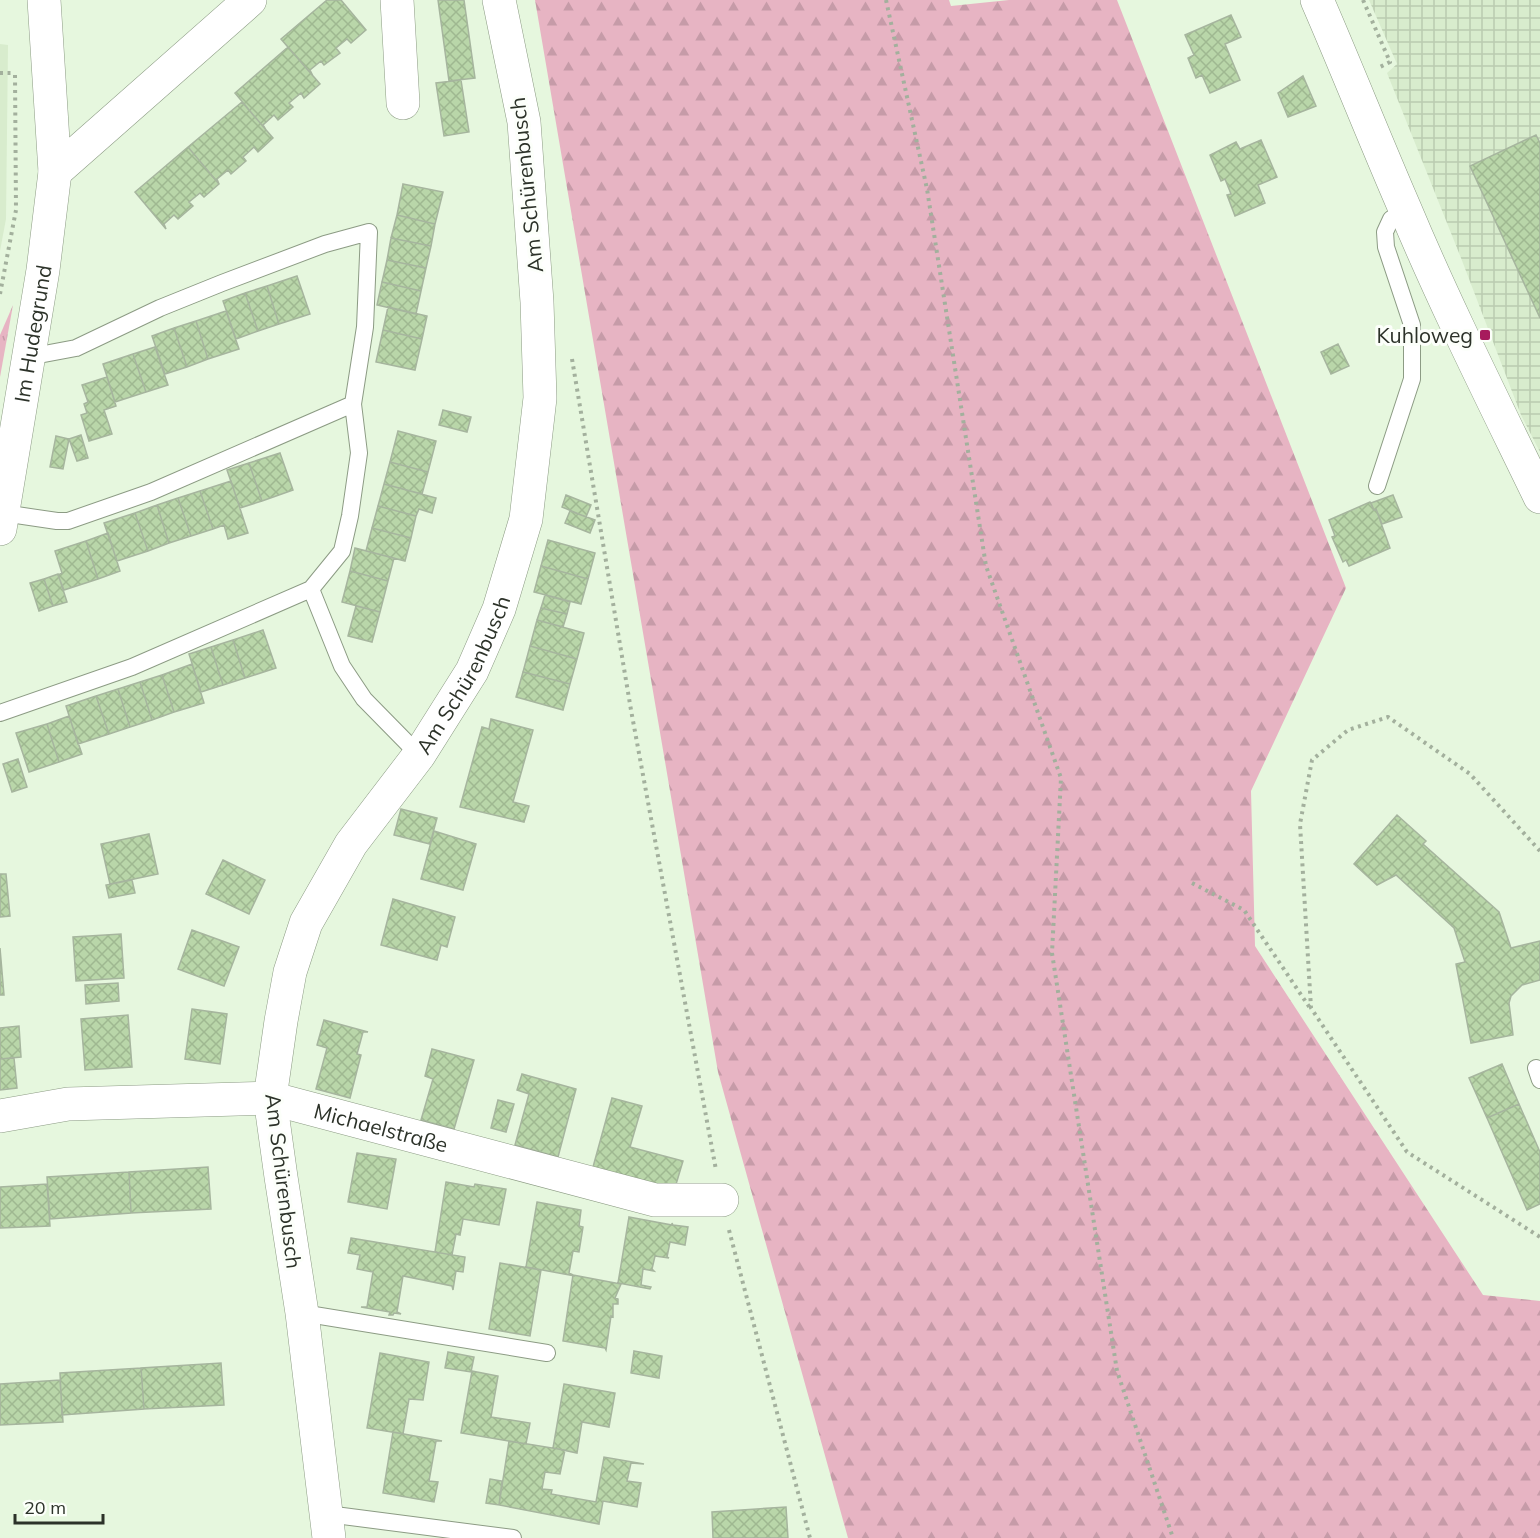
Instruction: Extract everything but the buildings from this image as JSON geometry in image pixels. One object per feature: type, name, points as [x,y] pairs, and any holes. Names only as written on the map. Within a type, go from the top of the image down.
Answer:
[{"type":"street","name":"Im Hudegrund","points":[[1,521],[43,270],[55,172],[44,0]]},
{"type":"street","points":[[55,172],[250,0]]},
{"type":"street","points":[[397,0],[403,103]]},
{"type":"street","name":"Am Schürenbusch","points":[[328,1526],[302,1313],[270,1098],[280,1021],[290,972],[306,923],[351,844],[419,755],[472,671],[499,609],[526,519],[540,398],[537,302],[524,122],[499,0]]},
{"type":"street","points":[[1317,0],[1405,210],[1465,344],[1540,497]]},
{"type":"street","name":"Michaelstraße","points":[[0,1116],[68,1104],[270,1098],[655,1200],[722,1200]]},
{"type":"lane","points":[[1377,486],[1412,379],[1412,325],[1386,247],[1385,232],[1391,219],[1405,210]]},
{"type":"lane","points":[[0,713],[132,667],[312,589],[342,551],[359,453],[353,404],[365,327],[369,232],[325,244],[222,283],[160,308],[76,348],[28,357]]},
{"type":"lane","points":[[1,521],[68,520],[151,492],[353,404]]},
{"type":"lane","points":[[312,589],[342,666],[363,699],[419,755]]},
{"type":"lane","points":[[302,1313],[547,1353]]},
{"type":"lane","name":"Am Schürenbusch","points":[[328,1526],[513,1538]]},
{"type":"path","points":[[886,0],[927,189],[986,566],[1061,778],[1052,953],[1117,1371],[1173,1538]]},
{"type":"path","points":[[1353,82],[1390,62],[1363,0]]},
{"type":"path","points":[[0,294],[16,210],[14,62]]},
{"type":"path","points":[[0,73],[15,73]]},
{"type":"path","points":[[572,354],[631,710],[722,1200],[810,1538]]},
{"type":"path","points":[[1311,1008],[1300,824],[1312,760],[1348,730],[1388,717],[1470,774],[1540,851]]},
{"type":"path","points":[[1192,884],[1244,910],[1407,1152],[1540,1237]]},
{"type":"shaded area","points":[[1369,0],[1540,0],[1540,452],[1521,415],[1387,73],[1397,64]]},
{"type":"shaded area","points":[[0,44],[8,45],[6,219],[0,251]]},
{"type":"green space","points":[[535,0],[949,0],[951,6],[1009,0],[1117,0],[1346,588],[1251,791],[1255,946],[1483,1295],[1540,1301],[1540,1538],[848,1538],[718,1072]]},
{"type":"green space","points":[[13,305],[0,377],[0,335]]},
{"type":"place","name":"Kuhloweg","points":[[1485,335]]}]
